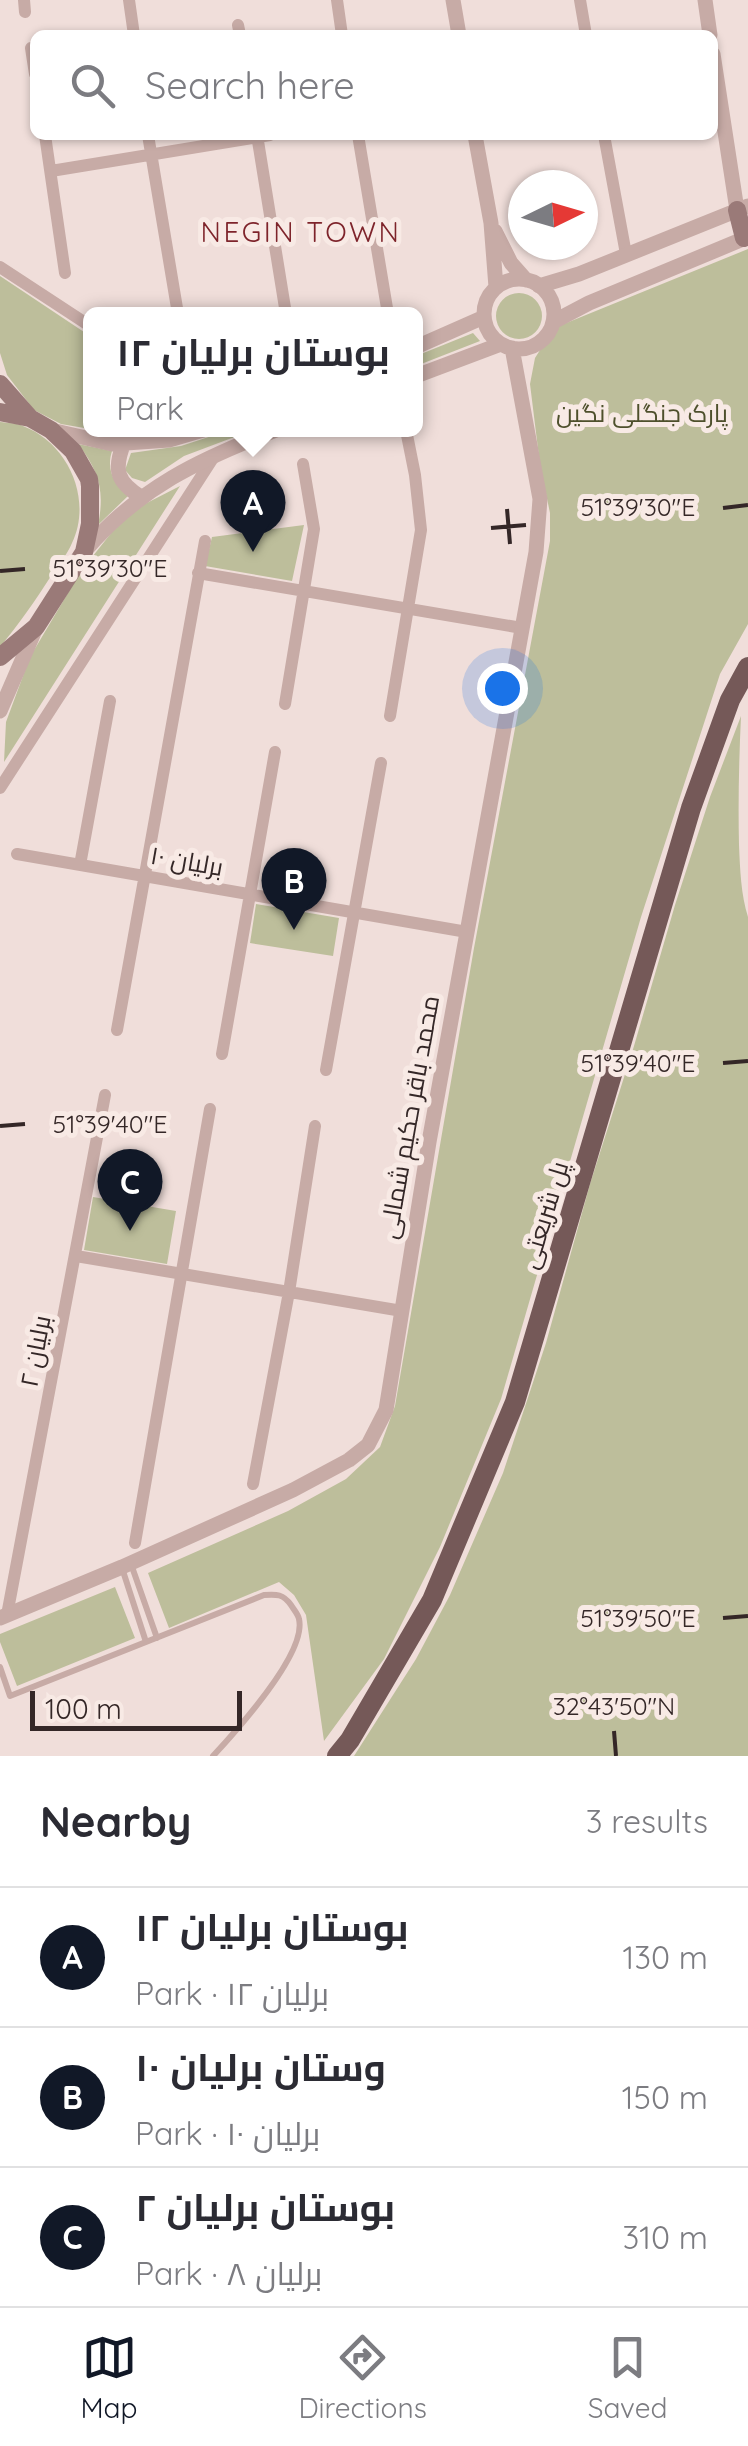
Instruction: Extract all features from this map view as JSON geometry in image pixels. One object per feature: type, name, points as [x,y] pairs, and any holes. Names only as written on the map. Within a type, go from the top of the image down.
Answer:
[{"type":"main road","points":[[742,208],[746,238]]},
{"type":"main road","points":[[0,384],[30,418]]},
{"type":"main road","points":[[0,412],[30,418],[51,430],[73,451],[89,479],[90,524],[84,552],[36,626],[0,657]]},
{"type":"main road","name":"پل شریعتی","points":[[337,1756],[432,1600],[515,1402],[691,808],[730,700],[748,667]]},
{"type":"street","points":[[129,0],[133,30]]},
{"type":"street","points":[[336,0],[341,30]]},
{"type":"street","points":[[453,0],[458,30]]},
{"type":"street","points":[[580,0],[585,30]]},
{"type":"street","points":[[705,0],[709,30]]},
{"type":"street","points":[[507,346],[492,338],[484,318],[484,306],[496,287],[505,282],[532,283],[578,274],[742,208],[718,81]]},
{"type":"street","points":[[46,140],[66,274]]},
{"type":"street","points":[[149,140],[177,307]]},
{"type":"street","points":[[51,171],[238,140]]},
{"type":"street","points":[[262,140],[285,307]]},
{"type":"street","points":[[359,140],[387,307]]},
{"type":"street","points":[[476,140],[491,223],[496,287]]},
{"type":"street","points":[[605,140],[626,254]]},
{"type":"street","points":[[491,223],[511,263],[551,302],[552,322],[548,332],[532,346],[520,393]]},
{"type":"street","points":[[552,322],[589,302],[746,238]]},
{"type":"street","points":[[0,267],[83,321]]},
{"type":"street","points":[[423,343],[484,318]]},
{"type":"street","points":[[423,374],[507,346],[532,346]]},
{"type":"street","name":"محمد باقر حکیم شمالی","points":[[4,1617],[292,1490],[349,1460],[368,1445],[386,1410],[429,1142],[536,552],[540,499],[507,346]]},
{"type":"street","points":[[51,430],[112,444],[180,437]]},
{"type":"street","points":[[84,552],[107,525],[157,484],[259,437]]},
{"type":"street","points":[[390,716],[421,530],[407,437]]},
{"type":"street","points":[[124,443],[118,458],[119,474],[124,486],[141,497]]},
{"type":"street","points":[[0,788],[215,455]]},
{"type":"street","points":[[285,704],[314,529],[303,464]]},
{"type":"street","points":[[117,1030],[205,541]]},
{"type":"street","points":[[198,573],[522,628]]},
{"type":"street","points":[[0,711],[36,626]]},
{"type":"street","points":[[80,865],[110,700]]},
{"type":"street","points":[[222,1054],[275,752]]},
{"type":"street","points":[[326,1070],[381,763]]},
{"type":"street","name":"برلیان ۱۰","points":[[18,854],[466,932]]},
{"type":"street","name":"برلیان ۲","points":[[4,1617],[105,1095]]},
{"type":"street","points":[[136,1542],[210,1109]]},
{"type":"street","points":[[252,1484],[290,1292],[314,1126]]},
{"type":"street","points":[[76,1256],[402,1310]]},
{"type":"lane","points":[[126,1565],[157,1638]]},
{"type":"lane","points":[[126,1565],[146,1642]]},
{"type":"lane","points":[[0,1667],[10,1696],[264,1596],[279,1594],[299,1620],[295,1648],[251,1714],[213,1756]]},
{"type":"green space","name":"پارک جنگلی نگین","points":[[748,249],[748,624],[720,674],[641,917],[501,1399],[440,1547],[384,1659],[324,1741],[306,1615],[294,1595],[279,1582],[169,1628],[148,1573],[288,1511],[346,1479],[380,1447],[395,1406],[474,948],[550,541],[550,513],[530,384],[535,358],[554,328]]},
{"type":"green space","points":[[0,276],[83,331],[83,428],[61,424],[34,410],[7,375],[0,353]]},
{"type":"green space","points":[[519,293],[535,300],[542,316],[535,332],[519,339],[503,332],[496,316],[503,300]]},
{"type":"green space","points":[[473,333],[480,341],[423,363],[423,353]]},
{"type":"green space","points":[[0,422],[23,426],[53,445],[72,474],[80,509],[68,552],[0,647]]},
{"type":"green space","points":[[209,437],[234,437],[184,456],[145,482],[132,478],[125,470],[131,453],[181,446]]},
{"type":"green space","points":[[78,444],[112,451],[112,476],[128,496],[98,525],[98,482]]},
{"type":"green space","points":[[180,486],[4,762],[6,722],[30,657],[81,571],[112,532],[139,507]]},
{"type":"green space","points":[[304,525],[292,581],[205,566],[212,537]]},
{"type":"green space","points":[[741,716],[739,845],[748,917],[748,1756],[354,1756],[416,1659],[450,1595],[503,1473],[546,1343],[675,905]]},
{"type":"green space","points":[[256,904],[339,918],[333,956],[250,943]]},
{"type":"green space","points":[[93,1197],[176,1211],[167,1264],[84,1250]]},
{"type":"green space","points":[[115,1587],[135,1638],[17,1686],[0,1634]]},
{"type":"place","name":"بوستان برلیان ۱۲","points":[[253,552]]},
{"type":"place","name":"وستان برلیان ۱۰","points":[[294,930]]},
{"type":"place","name":"بوستان برلیان ۲","points":[[130,1231]]},
{"type":"district","name":"NEGIN TOWN","points":[[301,232]]}]
